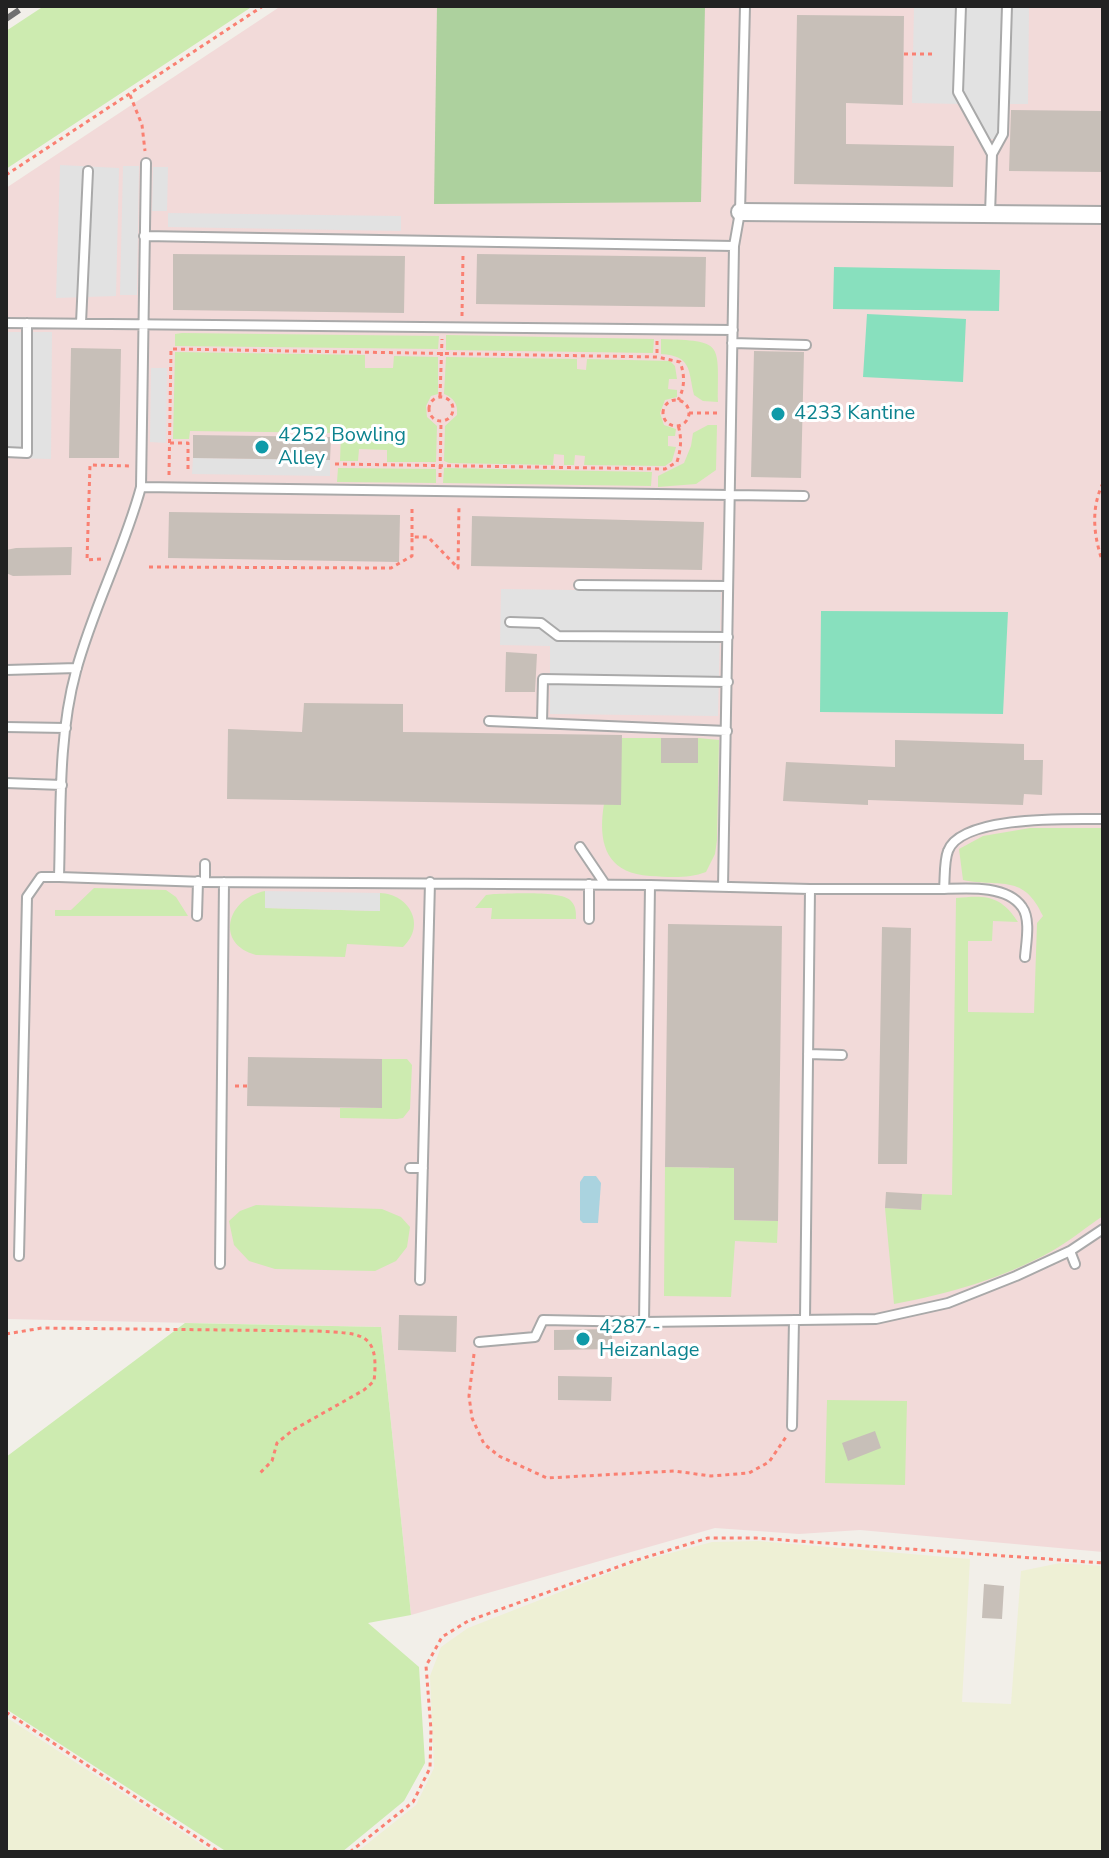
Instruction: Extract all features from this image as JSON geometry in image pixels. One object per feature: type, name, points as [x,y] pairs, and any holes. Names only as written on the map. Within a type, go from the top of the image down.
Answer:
[{"type":"street","points":[[740,212],[1103,215]]},
{"type":"lane","points":[[723,887],[734,246],[740,212],[745,6]]},
{"type":"lane","points":[[961,6],[958,92],[992,154]]},
{"type":"lane","points":[[990,215],[992,154],[1003,134],[1007,6]]},
{"type":"lane","points":[[59,877],[66,728],[77,668],[141,487],[146,163]]},
{"type":"lane","points":[[81,323],[88,171]]},
{"type":"lane","points":[[144,236],[734,246]]},
{"type":"lane","points":[[6,323],[733,330]]},
{"type":"lane","points":[[6,452],[27,453],[27,323]]},
{"type":"lane","points":[[732,343],[806,345]]},
{"type":"lane","points":[[141,487],[804,496]]},
{"type":"lane","points":[[579,585],[728,586]]},
{"type":"lane","points":[[510,622],[541,623],[558,636],[728,637]]},
{"type":"lane","points":[[6,670],[77,668]]},
{"type":"lane","points":[[542,723],[543,679],[728,682]]},
{"type":"lane","points":[[489,721],[727,731]]},
{"type":"lane","points":[[6,727],[66,728]]},
{"type":"lane","points":[[6,783],[62,785]]},
{"type":"lane","points":[[944,889],[948,850],[963,834],[1025,819],[1103,819]]},
{"type":"lane","points":[[580,847],[605,884]]},
{"type":"lane","points":[[197,916],[205,864]]},
{"type":"lane","points":[[19,1256],[27,897],[41,877],[201,882],[972,888],[1008,894],[1023,907],[1027,921],[1025,957]]},
{"type":"lane","points":[[220,1264],[225,1162],[224,882]]},
{"type":"lane","points":[[420,1280],[430,882]]},
{"type":"lane","points":[[589,884],[589,919]]},
{"type":"lane","points":[[644,1322],[650,885]]},
{"type":"lane","points":[[805,1319],[810,889]]},
{"type":"lane","points":[[413,1004],[427,1004]]},
{"type":"lane","points":[[808,1054],[842,1055]]},
{"type":"lane","points":[[410,1168],[423,1168]]},
{"type":"lane","points":[[479,1342],[535,1337],[543,1320],[876,1319],[948,1303],[1070,1251],[1103,1229]]},
{"type":"lane","points":[[1070,1251],[1075,1264]]},
{"type":"lane","points":[[792,1426],[794,1320]]},
{"type":"path","points":[[6,175],[263,6]]},
{"type":"path","points":[[904,54],[935,54]]},
{"type":"path","points":[[130,95],[142,125],[146,163]]},
{"type":"path","points":[[462,328],[464,241]]},
{"type":"path","points":[[440,396],[442,328]]},
{"type":"path","points":[[169,487],[171,349],[673,359],[680,362],[683,370],[683,391],[678,400],[665,405],[663,418],[669,424],[678,425],[684,423],[689,413]]},
{"type":"path","points":[[440,396],[447,398],[453,408],[448,419],[441,422],[429,415],[428,408],[434,398],[440,396]]},
{"type":"path","points":[[678,400],[683,402],[689,413]]},
{"type":"path","points":[[689,413],[732,412]]},
{"type":"path","points":[[440,493],[441,422]]},
{"type":"path","points":[[335,464],[665,469],[677,462],[681,451],[678,425]]},
{"type":"path","points":[[170,443],[188,443],[188,488]]},
{"type":"path","points":[[117,559],[85,560],[90,465],[141,467]]},
{"type":"path","points":[[1103,483],[1093,534],[1103,563]]},
{"type":"path","points":[[149,567],[391,568],[412,556],[412,492]]},
{"type":"path","points":[[412,537],[428,537],[458,568],[459,493]]},
{"type":"path","points":[[234,1086],[247,1086]]},
{"type":"path","points":[[6,1334],[57,1328],[317,1331],[360,1335],[374,1348],[374,1381],[364,1390],[293,1430],[277,1443],[272,1461],[259,1474]]},
{"type":"path","points":[[479,1342],[474,1355],[469,1396],[472,1418],[484,1444],[499,1456],[547,1478],[674,1471],[711,1476],[749,1473],[769,1462],[792,1426]]},
{"type":"path","points":[[350,1852],[413,1802],[430,1768],[431,1730],[426,1666],[442,1637],[468,1621],[634,1561],[708,1538],[756,1538],[1103,1563]]},
{"type":"path","points":[[6,1712],[219,1852]]},
{"type":"shaded area","points":[[281,6],[1103,6],[1103,1552],[860,1530],[799,1534],[715,1528],[411,1615],[381,1327],[6,1319],[6,188]]},
{"type":"shaded area","points":[[914,6],[1029,6],[1028,104],[1006,104],[1005,139],[982,139],[960,104],[912,103]]},
{"type":"shaded area","points":[[60,165],[119,168],[116,296],[56,298]]},
{"type":"shaded area","points":[[123,166],[139,166],[137,295],[120,295]]},
{"type":"shaded area","points":[[153,167],[168,167],[167,211],[152,211]]},
{"type":"shaded area","points":[[168,213],[401,216],[401,231],[168,227]]},
{"type":"shaded area","points":[[6,332],[52,332],[51,459],[6,458]]},
{"type":"shaded area","points":[[151,368],[167,368],[166,443],[150,442]]},
{"type":"shaded area","points":[[193,458],[330,460],[330,476],[192,474]]},
{"type":"shaded area","points":[[501,589],[721,592],[718,716],[550,714],[550,646],[500,645]]},
{"type":"shaded area","points":[[265,891],[380,893],[380,911],[265,908]]},
{"type":"green space","points":[[44,6],[253,6],[6,169],[6,31]]},
{"type":"green space","points":[[437,6],[705,6],[701,202],[434,204]]},
{"type":"green space","points":[[834,267],[1000,270],[999,311],[833,309]]},
{"type":"green space","points":[[867,314],[966,319],[963,382],[863,377]]},
{"type":"green space","points":[[175,334],[439,336],[438,349],[175,346]]},
{"type":"green space","points":[[446,335],[654,339],[653,353],[446,350]]},
{"type":"green space","points":[[661,339],[696,341],[713,349],[717,356],[718,402],[703,401],[694,395],[687,366],[678,358],[661,354]]},
{"type":"green space","points":[[175,352],[365,355],[365,368],[393,368],[394,356],[438,357],[438,394],[431,396],[426,406],[427,417],[437,426],[436,462],[387,462],[387,450],[359,449],[358,461],[340,461],[341,433],[190,431],[189,439],[173,439]]},
{"type":"green space","points":[[446,357],[577,359],[577,369],[586,370],[587,359],[670,361],[675,366],[677,379],[669,379],[668,389],[677,390],[677,397],[665,400],[660,413],[664,425],[676,429],[675,436],[668,436],[668,446],[676,447],[672,461],[665,466],[584,465],[585,456],[575,455],[574,465],[564,465],[564,455],[554,454],[553,465],[444,461],[445,426],[457,415],[455,402],[444,394]]},
{"type":"green space","points":[[708,425],[717,425],[716,470],[696,484],[658,487],[658,476],[684,463],[693,433]]},
{"type":"green space","points":[[338,468],[436,469],[436,483],[337,482]]},
{"type":"green space","points":[[444,468],[652,472],[651,486],[443,483]]},
{"type":"green space","points":[[821,611],[1008,612],[1003,714],[820,712]]},
{"type":"green space","points":[[622,738],[661,738],[662,763],[698,763],[698,738],[719,740],[717,840],[715,854],[706,872],[685,877],[650,876],[626,870],[611,859],[604,842],[602,822],[610,777]]},
{"type":"green space","points":[[1030,828],[1103,828],[1103,1216],[1059,1247],[1015,1269],[955,1290],[894,1304],[885,1208],[921,1210],[922,1194],[952,1195],[956,898],[992,899],[1005,906],[1018,922],[993,921],[992,941],[968,941],[968,1012],[1034,1013],[1037,923],[1043,916],[1028,893],[1019,888],[963,880],[959,849],[983,836]]},
{"type":"green space","points":[[94,888],[166,890],[176,897],[188,916],[55,916],[55,910],[71,910]]},
{"type":"green space","points":[[265,891],[265,908],[379,911],[380,893],[390,895],[399,899],[411,912],[414,929],[403,947],[347,944],[345,957],[256,955],[235,941],[230,922],[241,903]]},
{"type":"green space","points":[[486,895],[557,895],[571,901],[576,919],[491,919],[492,908],[475,908]]},
{"type":"green space","points":[[737,946],[734,1220],[778,1221],[777,1243],[735,1241],[731,1297],[664,1296],[665,1167],[709,1168]]},
{"type":"green space","points":[[382,1059],[407,1059],[412,1065],[410,1109],[403,1118],[397,1119],[340,1118],[340,1108],[381,1108]]},
{"type":"green space","points":[[256,1205],[382,1209],[401,1217],[410,1227],[407,1247],[396,1261],[375,1271],[275,1269],[249,1261],[234,1245],[229,1221],[240,1211]]},
{"type":"green space","points":[[185,1323],[381,1327],[411,1615],[368,1623],[419,1667],[425,1763],[404,1801],[342,1852],[227,1852],[6,1709],[6,1457]]},
{"type":"green space","points":[[827,1400],[907,1401],[905,1485],[825,1483]]},
{"type":"green space","points":[[758,1541],[970,1559],[962,1702],[1011,1704],[1021,1571],[1060,1563],[1103,1566],[1103,1852],[357,1852],[416,1805],[434,1768],[430,1676],[441,1647],[468,1628],[637,1562],[712,1542]]},
{"type":"green space","points":[[6,1717],[213,1852],[6,1852]]},
{"type":"water","points":[[584,1176],[596,1176],[601,1183],[598,1223],[583,1223],[580,1220],[580,1182]]},
{"type":"building","points":[[797,15],[904,16],[903,105],[846,103],[846,144],[954,146],[953,187],[794,184]]},
{"type":"building","points":[[1011,110],[1103,111],[1103,172],[1009,171]]},
{"type":"building","points":[[173,254],[405,256],[404,313],[173,310]]},
{"type":"building","points":[[477,254],[706,257],[705,307],[476,304]]},
{"type":"building","points":[[71,348],[121,349],[119,458],[69,458]]},
{"type":"building","name":"4233 Kantine","points":[[754,351],[804,352],[801,478],[751,477]]},
{"type":"building","name":"4252 Bowling Alley","points":[[193,435],[331,437],[330,460],[193,458]]},
{"type":"building","points":[[169,512],[400,515],[399,562],[168,558]]},
{"type":"building","points":[[472,516],[704,522],[702,570],[471,566]]},
{"type":"building","points":[[72,547],[71,575],[13,576],[6,573],[6,550]]},
{"type":"building","points":[[506,652],[537,654],[535,692],[505,692]]},
{"type":"building","points":[[304,703],[403,704],[403,732],[622,735],[621,805],[227,799],[228,729],[302,732]]},
{"type":"building","points":[[661,738],[698,738],[698,763],[661,763]]},
{"type":"building","points":[[895,740],[1024,744],[1024,760],[1043,760],[1042,795],[1024,794],[1023,805],[868,800],[868,805],[783,801],[786,762],[895,767]]},
{"type":"building","points":[[668,924],[782,926],[778,1221],[734,1220],[734,1168],[665,1167]]},
{"type":"building","points":[[882,927],[911,928],[907,1164],[878,1164]]},
{"type":"building","points":[[248,1057],[382,1059],[382,1108],[247,1106]]},
{"type":"building","points":[[886,1192],[922,1194],[921,1210],[885,1208]]},
{"type":"building","points":[[399,1315],[457,1316],[456,1352],[398,1350]]},
{"type":"building","name":"4287 - Heizanlage","points":[[612,1329],[612,1349],[554,1350],[554,1330]]},
{"type":"building","points":[[558,1376],[612,1377],[611,1401],[558,1400]]},
{"type":"building","points":[[875,1431],[881,1448],[848,1461],[842,1443]]},
{"type":"building","points":[[984,1584],[1004,1586],[1002,1619],[982,1618]]},
{"type":"railway","points":[[6,19],[25,6]]},
{"type":"place","name":"4233 Kantine","points":[[778,414]]},
{"type":"place","name":"4252 Bowling Alley","points":[[262,447]]},
{"type":"place","name":"4287 - Heizanlage","points":[[583,1339]]}]
